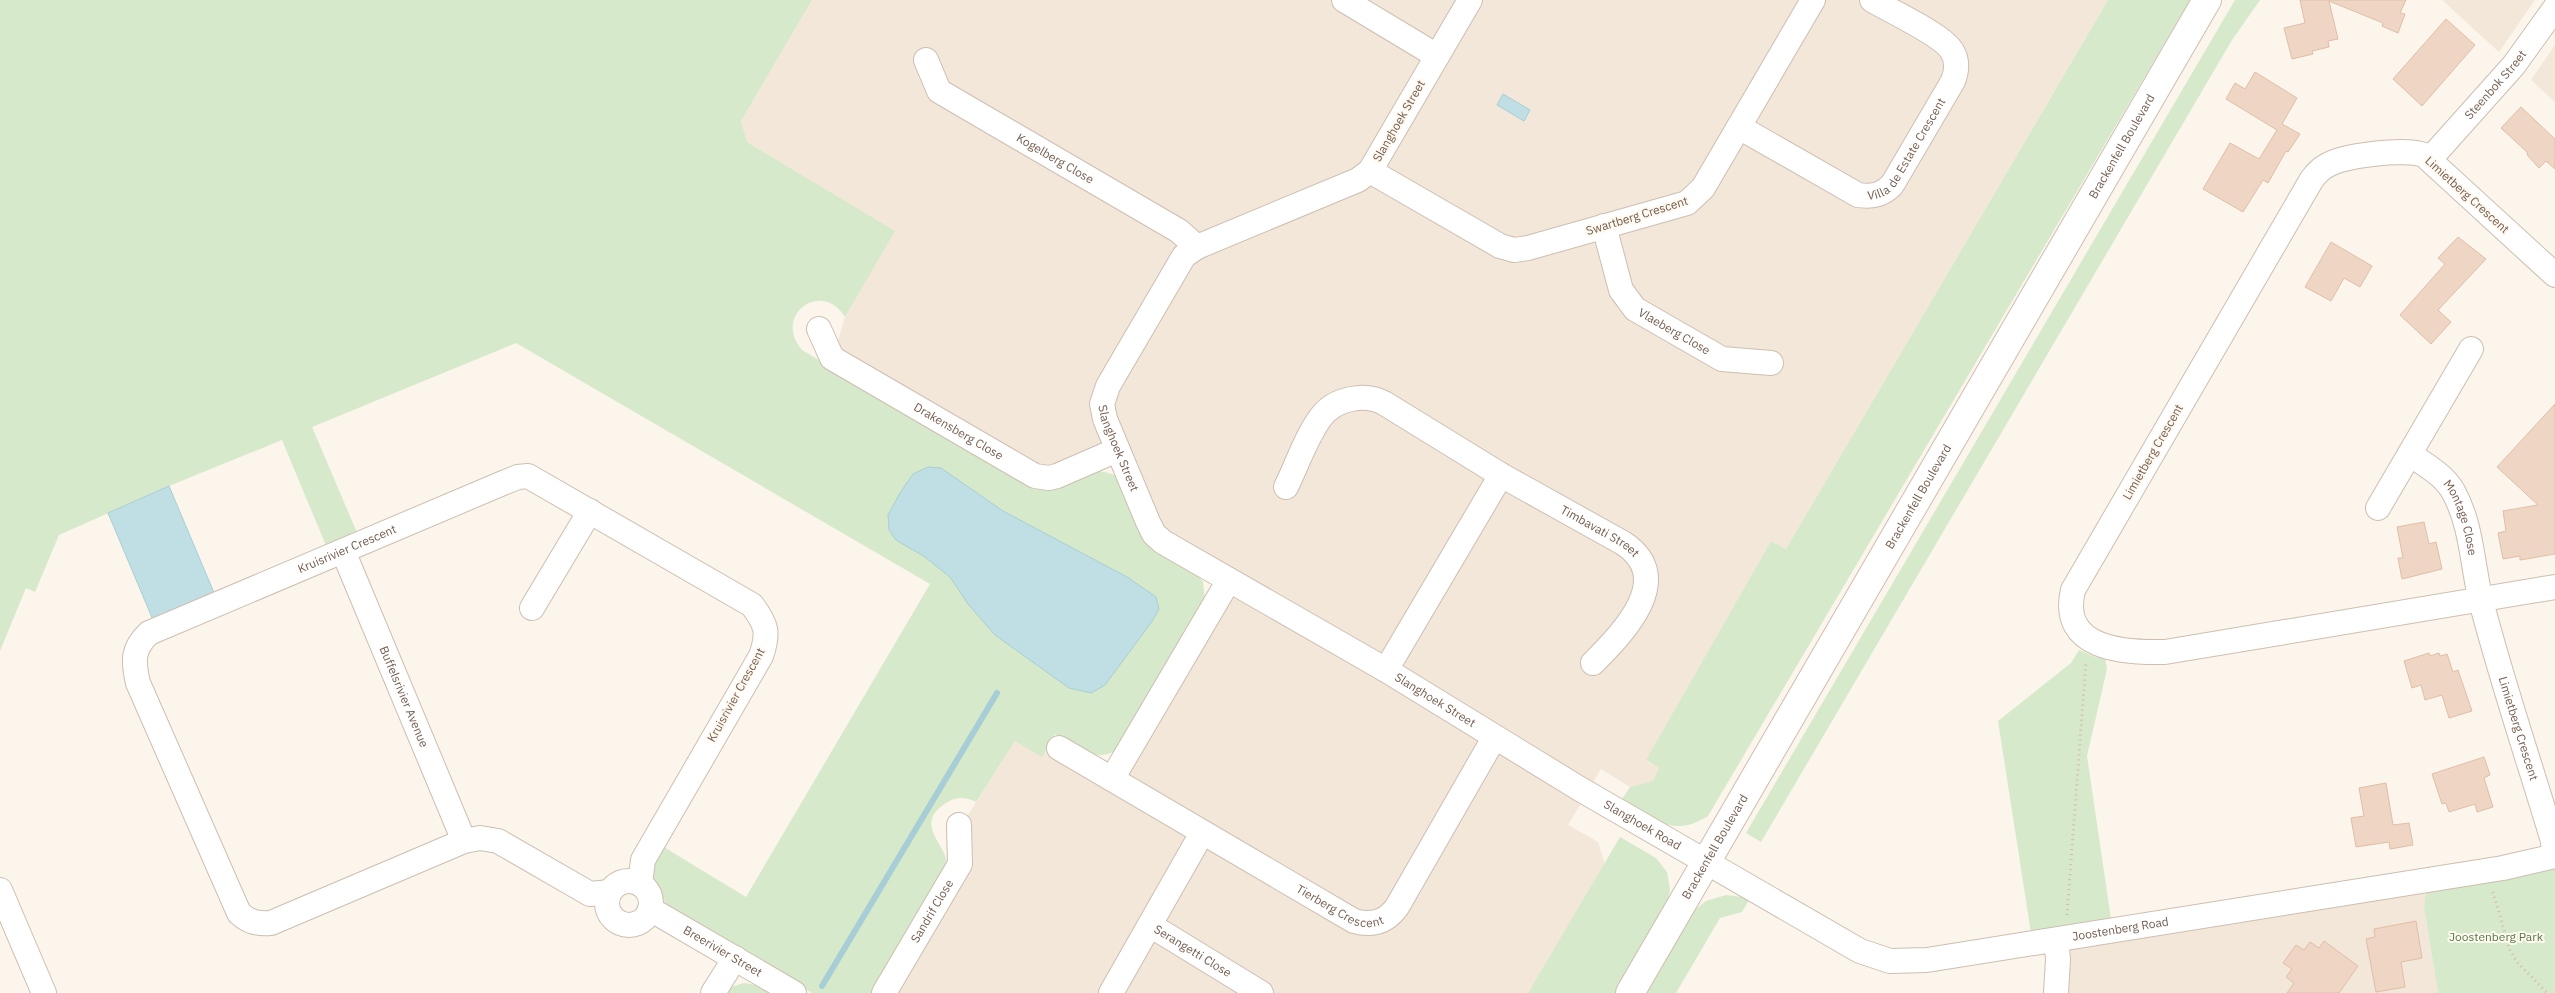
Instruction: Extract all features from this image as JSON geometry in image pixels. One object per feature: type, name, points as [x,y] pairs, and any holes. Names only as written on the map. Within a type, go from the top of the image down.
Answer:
[{"type":"street","points":[[1344,0],[1437,56]]},
{"type":"street","name":"Slanghoek Street","points":[[1470,0],[1370,171],[1358,180],[1197,247],[1184,256],[1104,395],[1103,412],[1154,534],[1229,580],[1386,670],[1580,789]]},
{"type":"street","name":"Swartberg Crescent","points":[[1370,171],[1507,248],[1528,248],[1693,200],[1703,188],[1813,0]]},
{"type":"street","name":"Villa de Estate Crescent","points":[[1739,127],[1858,195],[1873,196],[1892,185],[1953,82],[1956,60],[1948,45],[1872,0]]},
{"type":"street","name":"Brackenfell Boulevard","points":[[1630,993],[2207,0]]},
{"type":"street","name":"Steenbok Street","points":[[2430,159],[2514,65],[2555,8]]},
{"type":"street","name":"Kogelberg Close","points":[[926,60],[939,91],[1179,231],[1197,247]]},
{"type":"street","name":"Limietberg Crescent","points":[[2094,644],[2079,630],[2074,621],[2070,600],[2073,590],[2312,179],[2326,165],[2345,159],[2399,151],[2418,153],[2430,159],[2555,275]]},
{"type":"street","name":"Vlaeberg Close","points":[[1604,226],[1621,290],[1635,309],[1722,360],[1771,363]]},
{"type":"street","name":"Drakensberg Close","points":[[819,329],[832,358],[1035,476],[1050,478],[1058,476],[1118,450]]},
{"type":"street","points":[[2378,508],[2471,349]]},
{"type":"street","name":"Timbavati Street","points":[[1286,487],[1320,418],[1331,408],[1351,398],[1360,397],[1370,397],[1384,403],[1501,475],[1623,544],[1640,558],[1647,578],[1644,596],[1617,638],[1593,663]]},
{"type":"street","name":"Montage Close","points":[[2410,454],[2440,474],[2452,489],[2462,509],[2468,530],[2481,600]]},
{"type":"street","points":[[1386,670],[1501,475]]},
{"type":"street","name":"Kruisrivier Crescent","points":[[464,841],[271,924],[247,921],[239,913],[138,683],[134,655],[138,644],[149,633],[518,477],[528,476],[752,605],[761,617],[766,631],[761,656],[643,860],[640,884]]},
{"type":"street","points":[[532,608],[590,511]]},
{"type":"street","name":"Buffelsrivier Avenue","points":[[343,551],[464,841]]},
{"type":"street","points":[[1112,779],[1229,580]]},
{"type":"street","points":[[2094,644],[2139,652],[2170,652],[2555,587]]},
{"type":"street","name":"Limietberg Crescent","points":[[2481,600],[2553,841],[2555,856]]},
{"type":"street","name":"Tierberg Crescent","points":[[1059,748],[1354,921],[1370,924],[1385,919],[1397,907],[1494,738]]},
{"type":"street","name":"Slanghoek Road","points":[[1580,789],[1707,861]]},
{"type":"street","name":"Sandrif Close","points":[[884,993],[960,864],[959,825]]},
{"type":"street","name":"Serangetti Close","points":[[1111,993],[1202,833]]},
{"type":"street","points":[[464,841],[480,838],[498,841],[590,894],[610,892]]},
{"type":"street","name":"Joostenberg Road","points":[[1707,861],[1860,951],[1890,961],[1926,960],[2062,939],[2489,870],[2555,856]]},
{"type":"street","points":[[634,881],[640,884],[649,894],[650,909],[642,921],[627,925],[620,923],[614,919],[607,906],[610,892],[620,883],[634,881]]},
{"type":"street","points":[[0,890],[44,993]]},
{"type":"street","name":"Breerivier Street","points":[[650,909],[794,993]]},
{"type":"street","name":"Serangetti Close","points":[[1150,925],[1261,993]]},
{"type":"street","points":[[2056,993],[2058,959],[2062,939]]},
{"type":"street","points":[[714,993],[735,958]]},
{"type":"path","points":[[2062,939],[2066,927],[2087,654],[2094,644]]},
{"type":"path","points":[[2489,870],[2492,891],[2510,950],[2517,962],[2547,993]]},
{"type":"shaded area","points":[[812,0],[2108,0],[1786,549],[1771,541],[1646,761],[1659,768],[1653,782],[1630,787],[1601,769],[1568,825],[1598,842],[1605,864],[1528,993],[886,993],[961,865],[961,826],[1015,741],[1050,743],[1113,781],[1231,581],[1164,540],[1118,448],[1057,474],[833,358],[845,317],[894,231],[747,142],[741,121]]},
{"type":"shaded area","points":[[2442,0],[2535,0],[2499,52]]},
{"type":"shaded area","points":[[2555,45],[2555,102],[2531,80]]},
{"type":"shaded area","points":[[2426,892],[2424,907],[2438,993],[2057,993],[2058,941]]},
{"type":"green space","points":[[0,0],[812,0],[741,121],[747,142],[895,231],[845,317],[835,306],[824,301],[813,302],[804,306],[796,314],[793,325],[794,337],[802,350],[1031,485],[1088,472],[1109,473],[1117,477],[1203,582],[1205,600],[1118,749],[1102,755],[1094,754],[1078,748],[1055,734],[1042,757],[1015,741],[976,802],[965,798],[957,798],[946,803],[937,811],[932,819],[932,826],[947,864],[873,993],[812,993],[670,908],[657,889],[652,868],[662,846],[746,897],[930,584],[516,343],[312,427],[358,535],[327,548],[282,440],[169,486],[59,535],[35,592],[26,588],[0,651]]},
{"type":"green space","points":[[2108,0],[2190,0],[1708,816],[1684,826],[1673,826],[1654,819],[1622,799],[1630,787],[1653,781],[1659,768],[1646,760],[1771,541],[1786,549]]},
{"type":"green space","points":[[2235,0],[2260,0],[2232,40],[1761,842],[1746,833]]},
{"type":"green space","points":[[2079,650],[2095,657],[2105,658],[2107,669],[2087,756],[2111,919],[2031,933],[1998,721],[2071,663]]},
{"type":"green space","points":[[1620,837],[1656,858],[1667,872],[1670,889],[1667,906],[1616,993],[1528,993]]},
{"type":"green space","name":"Joostenberg Park","points":[[2555,868],[2555,993],[2438,993],[2424,907],[2426,892]]},
{"type":"green space","points":[[1726,895],[1750,898],[1742,912],[1720,918],[1676,993],[1644,993],[1691,913],[1706,901]]},
{"type":"green space","points":[[744,983],[756,985],[770,993],[726,993],[731,987]]},
{"type":"water","points":[[1503,94],[1530,110],[1524,121],[1497,105]]},
{"type":"water","points":[[928,467],[941,468],[1003,511],[1127,577],[1156,597],[1159,609],[1153,620],[1105,685],[1091,693],[1069,688],[995,635],[968,604],[950,577],[925,557],[896,540],[889,530],[888,515],[913,474]]},
{"type":"water","points":[[169,486],[215,595],[153,620],[108,513]]},
{"type":"building","points":[[2300,0],[2406,0],[2400,13],[2405,14],[2398,33],[2382,26],[2383,23],[2329,1],[2338,39],[2328,41],[2329,47],[2312,51],[2313,54],[2292,59],[2284,28],[2305,23]]},
{"type":"building","points":[[2446,19],[2475,45],[2422,106],[2393,79]]},
{"type":"building","points":[[2255,72],[2297,98],[2282,124],[2300,134],[2288,152],[2286,151],[2268,183],[2263,180],[2243,212],[2203,189],[2230,143],[2259,159],[2277,130],[2226,99],[2235,83],[2245,89]]},
{"type":"building","points":[[2521,107],[2555,139],[2555,169],[2546,161],[2539,168],[2528,156],[2527,152],[2501,128]]},
{"type":"building","points":[[2458,237],[2486,259],[2438,310],[2451,322],[2431,344],[2400,315],[2445,264],[2438,258]]},
{"type":"building","points":[[2331,242],[2372,266],[2360,287],[2344,278],[2331,301],[2305,287]]},
{"type":"building","points":[[2555,404],[2555,554],[2520,560],[2520,556],[2503,559],[2498,533],[2506,531],[2503,511],[2538,505],[2497,467]]},
{"type":"building","points":[[2424,522],[2429,544],[2436,542],[2442,569],[2402,579],[2398,558],[2403,558],[2397,527]]},
{"type":"building","points":[[2429,653],[2430,656],[2439,653],[2440,656],[2447,654],[2453,672],[2458,670],[2472,711],[2449,718],[2442,695],[2425,700],[2421,685],[2412,688],[2404,661]]},
{"type":"building","points":[[2484,757],[2490,775],[2484,778],[2493,807],[2477,812],[2475,804],[2449,812],[2446,803],[2442,804],[2432,774]]},
{"type":"building","points":[[2386,783],[2393,825],[2409,823],[2413,845],[2390,849],[2389,842],[2356,847],[2351,818],[2364,816],[2359,788]]},
{"type":"building","points":[[2416,921],[2422,958],[2401,962],[2405,987],[2376,992],[2366,939],[2375,937],[2374,929]]},
{"type":"building","points":[[2324,941],[2358,966],[2339,993],[2287,993],[2294,983],[2286,977],[2292,969],[2283,963],[2296,945],[2304,950],[2310,942],[2319,948]]},
{"type":"waterway","points":[[822,986],[997,693]]}]
